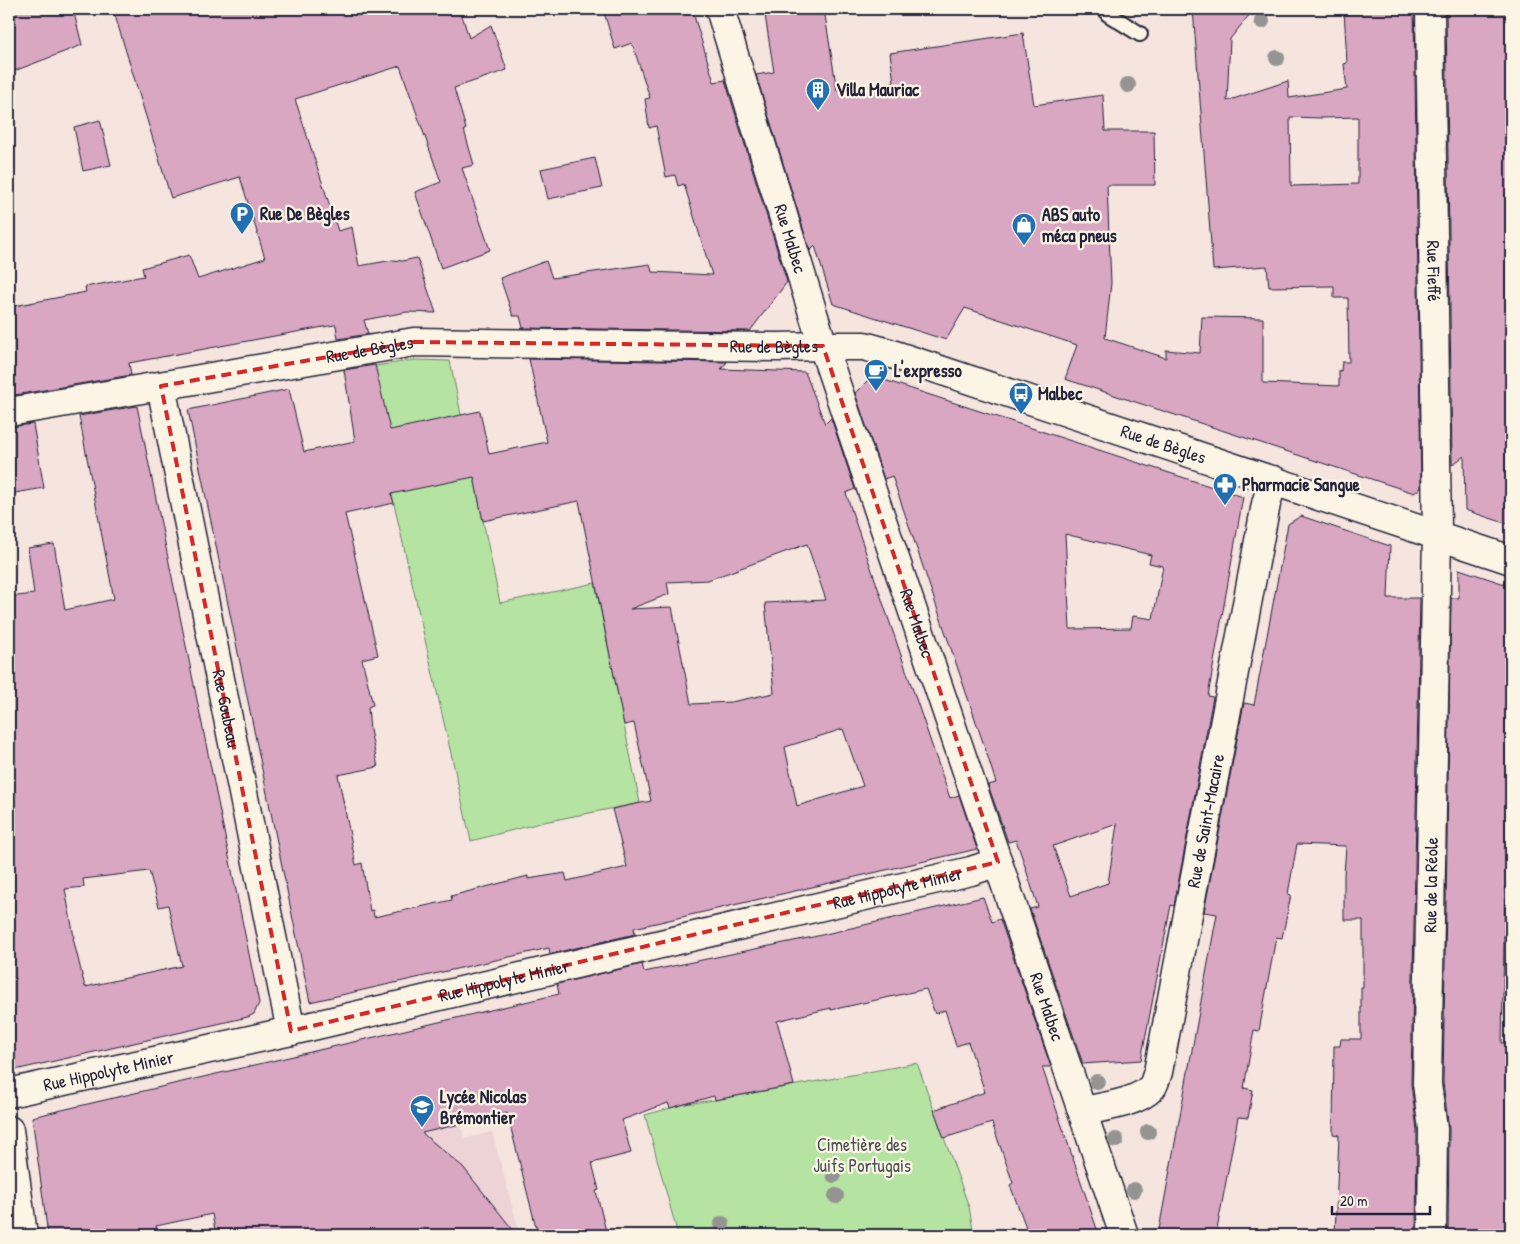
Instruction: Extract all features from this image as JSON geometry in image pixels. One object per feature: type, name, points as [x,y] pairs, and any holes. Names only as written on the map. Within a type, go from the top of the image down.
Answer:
[{"type":"street","name":"Rue Malbec","points":[[720,9],[823,346],[1124,1235]]},
{"type":"street","name":"Rue Fieffé","points":[[1430,9],[1437,534]]},
{"type":"street","name":"Rue de Bègles","points":[[9,412],[414,342],[778,347],[864,346],[890,353],[1511,560]]},
{"type":"street","name":"Rue Goubeau","points":[[161,386],[291,1031]]},
{"type":"street","name":"Rue de Saint-Macaire","points":[[1082,1111],[1114,1105],[1142,1096],[1153,1086],[1158,1072],[1266,504],[1273,480]]},
{"type":"street","name":"Rue de la Réole","points":[[1432,1235],[1433,1129],[1428,1084],[1437,534]]},
{"type":"street","name":"Rue Hippolyte Minier","points":[[9,1093],[291,1031],[971,871],[998,862]]},
{"type":"street","points":[[9,1130],[23,1235]]},
{"type":"lane","points":[[1108,9],[1108,14],[1140,34]]},
{"type":"highlighted area","points":[[414,342],[823,346],[998,862],[291,1031],[161,386]]},
{"type":"shaded area","name":"Lycée Nicolas Brémontier","points":[[363,1041],[455,1099],[464,1139],[492,1132],[520,1235],[408,1235]]},
{"type":"green space","points":[[415,360],[450,361],[500,603],[595,583],[640,803],[544,822],[471,841],[363,368]]},
{"type":"green space","name":"Cimetière des Juifs Portugais","points":[[917,1063],[969,1207],[974,1235],[678,1235],[645,1115],[685,1104]]},
{"type":"building","points":[[9,9],[73,9],[82,45],[9,73]]},
{"type":"building","points":[[113,9],[460,9],[469,38],[491,25],[507,70],[454,88],[474,165],[462,168],[490,250],[441,268],[415,192],[441,182],[400,66],[295,99],[338,231],[352,227],[359,266],[417,258],[436,313],[407,312],[364,320],[368,334],[338,339],[336,325],[334,325],[129,363],[131,375],[9,396],[9,307],[86,292],[85,287],[144,276],[142,268],[189,255],[198,279],[265,258],[240,177],[171,198]]},
{"type":"building","points":[[603,9],[692,9],[714,82],[725,80],[787,282],[750,331],[523,328],[520,316],[513,316],[500,278],[546,261],[552,278],[650,264],[652,272],[712,275],[684,184],[678,186],[675,175],[666,177],[656,126],[649,128],[645,99],[650,98],[632,43],[615,49]]},
{"type":"building","points":[[764,9],[824,9],[837,91],[894,82],[890,53],[1023,33],[1034,105],[1103,95],[1105,131],[1154,131],[1155,185],[1107,185],[1111,283],[1105,338],[1166,358],[1166,350],[1200,353],[1202,317],[1263,318],[1263,383],[1339,386],[1339,370],[1341,371],[1342,362],[1349,362],[1348,298],[1334,298],[1334,286],[1269,287],[1267,266],[1213,270],[1193,9],[1254,9],[1230,39],[1227,101],[1288,81],[1289,98],[1347,89],[1344,64],[1347,63],[1344,9],[1414,9],[1421,488],[1414,493],[1065,379],[1077,345],[965,308],[946,340],[833,304],[815,246],[810,251],[756,75],[774,72]],"holes":[[[1290,117],[1358,117],[1358,184],[1291,186]]]},
{"type":"building","points":[[1446,9],[1511,9],[1511,525],[1465,510],[1464,456],[1452,465]]},
{"type":"building","points":[[100,120],[111,165],[83,171],[74,127]]},
{"type":"building","points":[[595,158],[602,188],[548,199],[541,169]]},
{"type":"building","points":[[529,359],[727,362],[721,369],[805,372],[825,424],[831,418],[855,489],[846,493],[855,521],[950,798],[959,795],[977,849],[634,928],[635,934],[550,954],[549,948],[310,1002],[188,410],[289,389],[304,452],[355,441],[344,370],[375,365],[390,430],[480,411],[489,454],[547,442]],"holes":[[[474,477],[483,521],[579,501],[624,725],[634,723],[651,801],[612,809],[627,867],[567,881],[565,873],[528,879],[528,876],[451,896],[452,900],[374,917],[373,910],[370,911],[362,863],[356,865],[338,775],[378,767],[370,730],[368,707],[373,705],[362,659],[378,655],[345,514],[394,503],[391,494]],[[807,544],[826,600],[765,603],[774,693],[731,702],[691,704],[672,607],[630,609],[669,594],[667,582],[708,580]],[[843,729],[863,786],[797,806],[785,747]]]},
{"type":"building","points":[[872,376],[1243,497],[1208,696],[1213,697],[1174,906],[1171,905],[1141,1060],[1083,1064],[1030,909],[1038,907],[1022,857],[1016,840],[1008,842],[988,785],[996,783],[986,751],[892,476],[884,479],[855,393]],"holes":[[[1065,534],[1151,555],[1149,563],[1163,566],[1153,619],[1133,616],[1131,628],[1070,629]],[[1117,824],[1108,883],[1071,896],[1053,846]]]},
{"type":"building","points":[[137,406],[259,1003],[254,1014],[248,1017],[15,1070],[9,1016],[9,597],[34,594],[28,548],[54,544],[65,610],[114,599],[79,416]],"holes":[[[149,871],[159,907],[168,905],[182,966],[85,987],[73,938],[65,889],[84,887],[83,879]]]},
{"type":"building","points":[[33,424],[44,488],[9,494],[9,427]]},
{"type":"building","points":[[1301,516],[1390,546],[1388,598],[1420,598],[1411,1084],[1417,1130],[1416,1235],[1335,1235],[1339,1135],[1333,1134],[1334,1046],[1340,1046],[1341,1039],[1361,1039],[1363,920],[1344,920],[1346,846],[1297,844],[1288,894],[1291,895],[1282,938],[1276,937],[1259,1031],[1254,1030],[1244,1088],[1253,1090],[1248,1118],[1238,1117],[1216,1235],[1158,1235],[1217,914],[1204,912],[1244,703],[1254,705],[1288,524]]},
{"type":"building","points":[[1459,569],[1511,586],[1511,887],[1505,887],[1502,1043],[1511,1043],[1511,1235],[1448,1235],[1449,1129],[1443,1083],[1451,598],[1459,598]]},
{"type":"building","points":[[983,897],[992,922],[1000,919],[1051,1067],[1042,1067],[1099,1235],[1029,1235],[1010,1185],[1013,1183],[992,1123],[944,1138],[934,1110],[985,1092],[968,1042],[956,1046],[945,1010],[935,1014],[926,989],[777,1021],[794,1085],[715,1100],[714,1096],[670,1108],[668,1103],[622,1120],[631,1153],[592,1163],[599,1190],[596,1191],[607,1235],[538,1235],[507,1113],[422,1133],[463,1167],[517,1235],[216,1235],[212,1214],[156,1226],[157,1230],[133,1235],[48,1235],[32,1117],[559,994],[557,984],[642,964],[644,972],[813,937]]},
{"type":"place","name":"Villa Mauriac","points":[[818,111]]},
{"type":"place","name":"Rue De Bègles","points":[[242,235]]},
{"type":"place","name":"ABS auto méca pneus","points":[[1024,246]]},
{"type":"place","name":"L'expresso","points":[[876,392]]},
{"type":"place","name":"Malbec","points":[[1021,415]]},
{"type":"place","name":"Pharmacie Sangue","points":[[1225,506]]},
{"type":"place","name":"Lycée Nicolas Brémontier","points":[[422,1128]]}]
